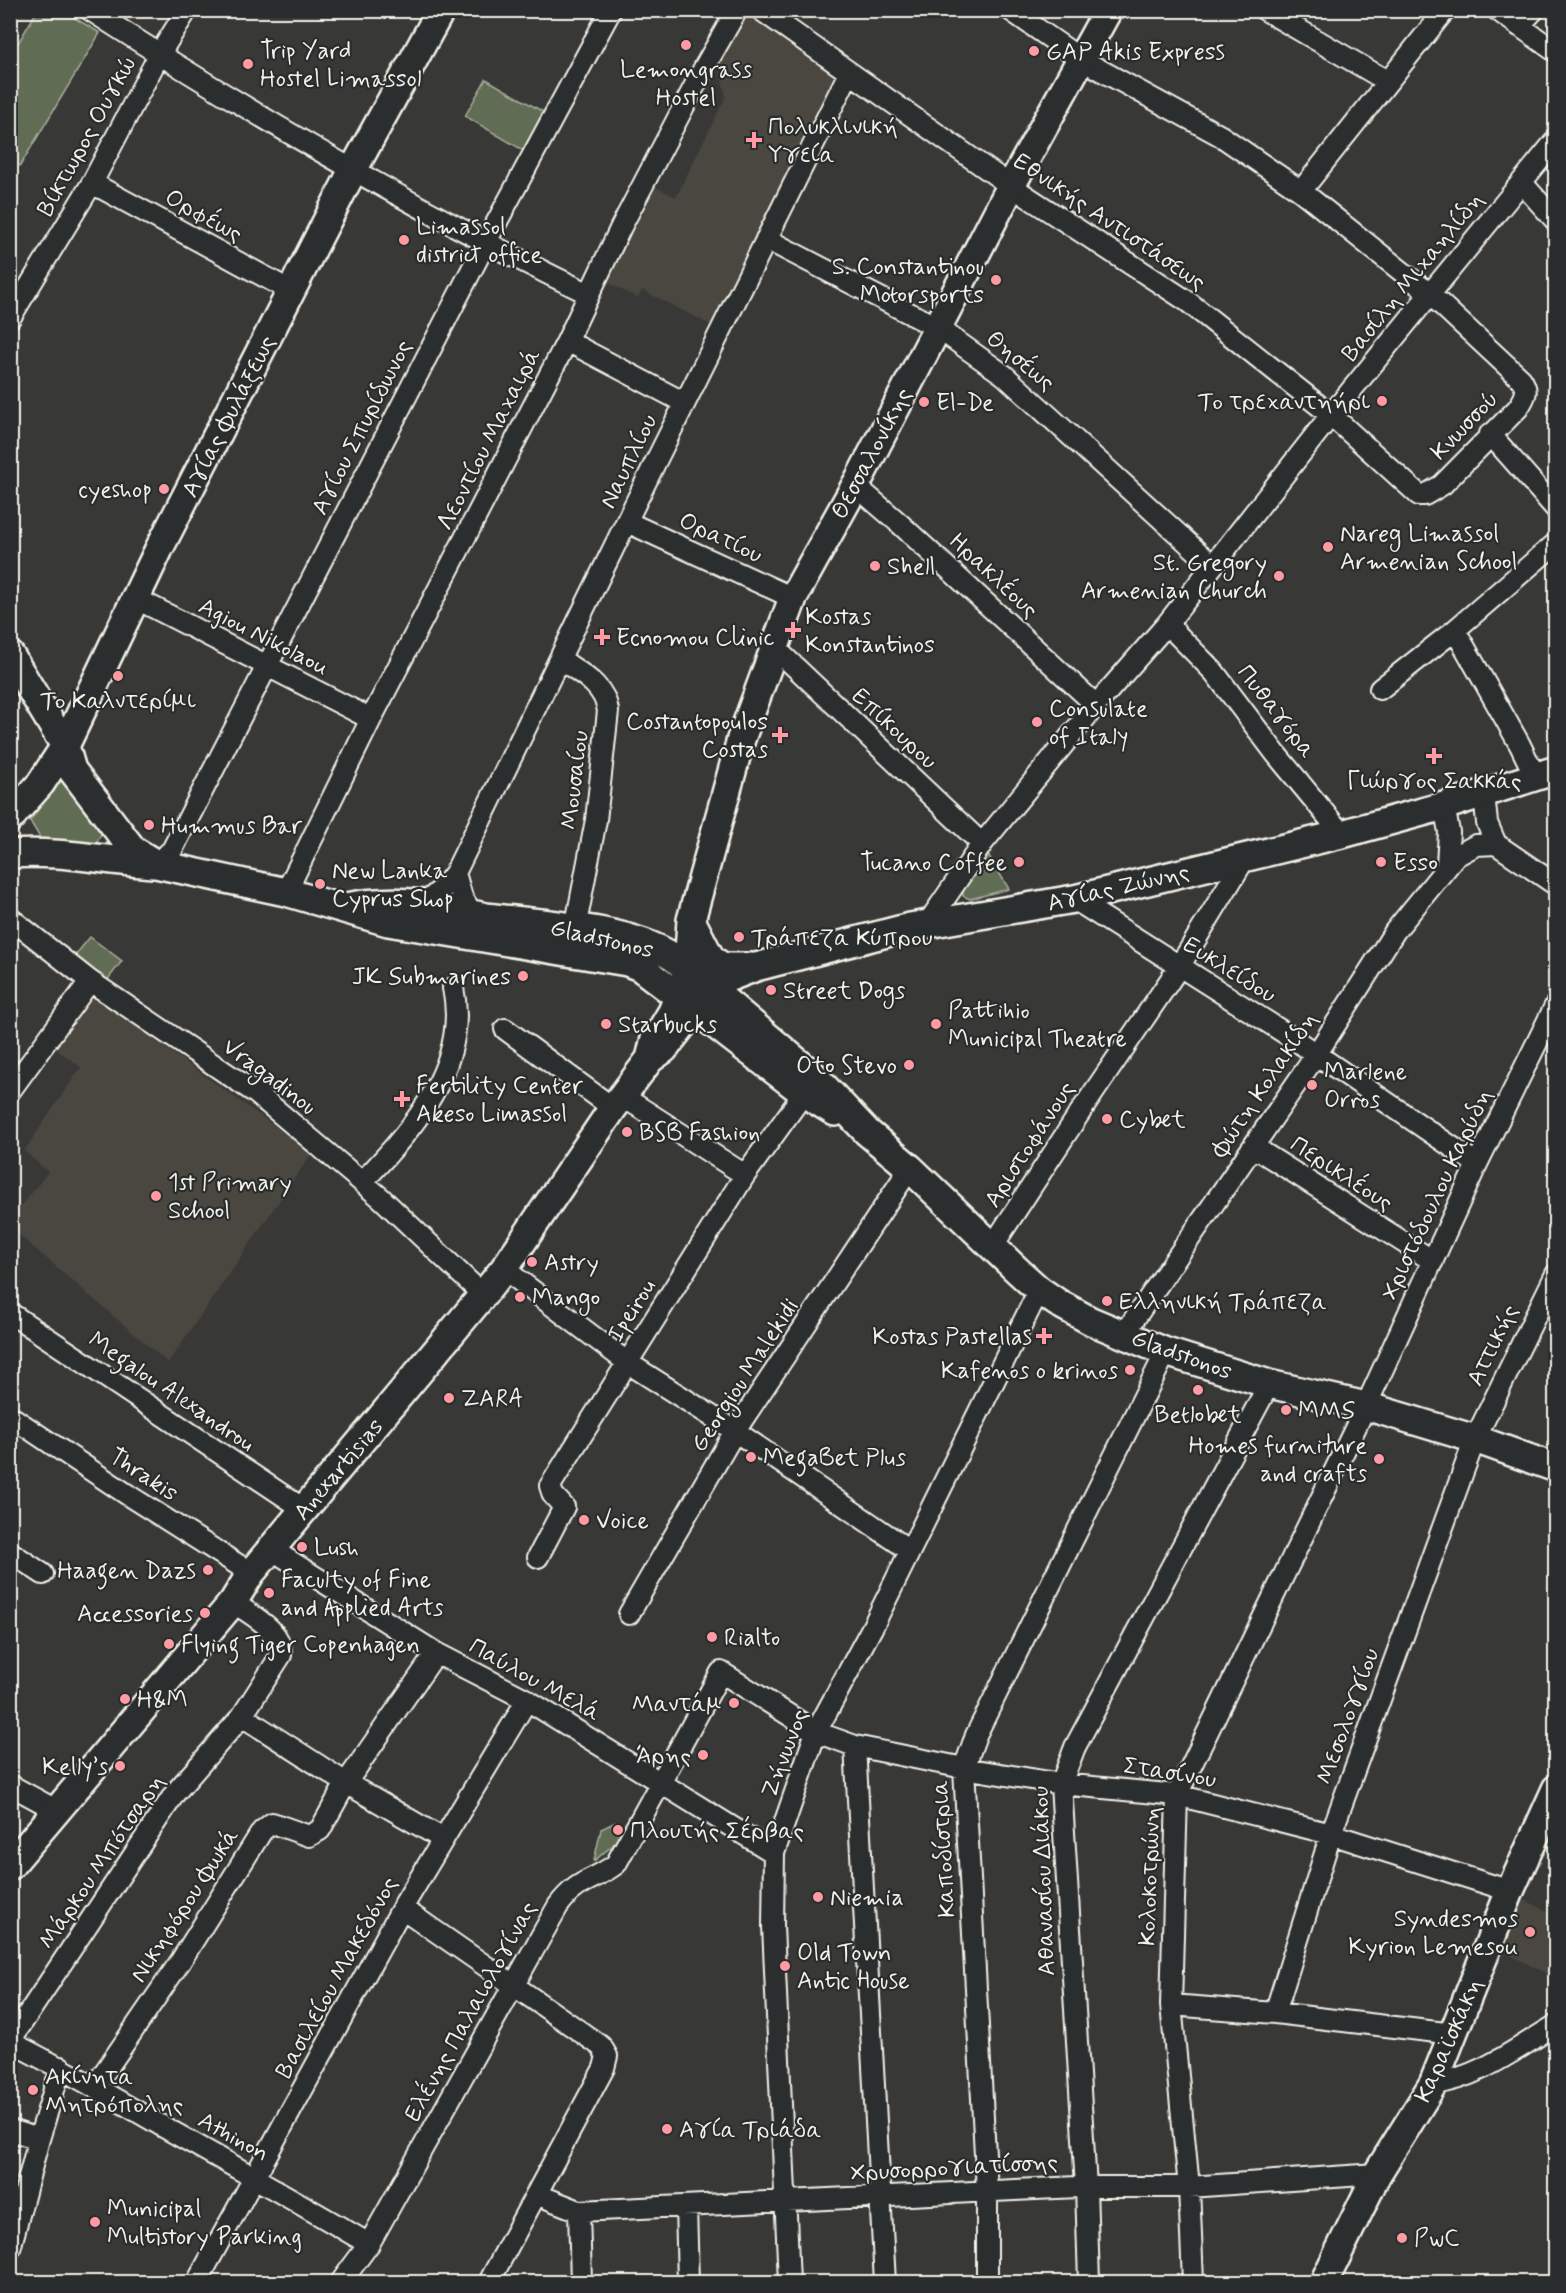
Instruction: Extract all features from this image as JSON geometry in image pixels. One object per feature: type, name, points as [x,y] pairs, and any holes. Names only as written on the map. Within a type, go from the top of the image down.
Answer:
[{"type":"main road","name":"Αγίας Φυλάξεως","points":[[10,818],[41,783],[65,746],[135,598],[291,291],[353,170],[441,10]]},
{"type":"main road","name":"Θεσσαλονίκης","points":[[692,990],[690,920],[741,739],[793,598],[855,485],[1011,186],[1108,10]]},
{"type":"main road","name":"Gladstonos","points":[[10,655],[65,746],[72,770],[133,850],[156,864],[286,892],[388,922],[627,962],[692,990]]},
{"type":"main road","name":"Αγίας Ζώνης","points":[[692,990],[756,967],[928,923],[1074,899],[1342,834],[1444,806],[1546,774]]},
{"type":"main road","points":[[10,854],[73,856],[156,864]]},
{"type":"main road","name":"Gladstonos","points":[[342,908],[379,903],[424,904],[472,915],[575,928],[635,940],[658,948],[692,990],[737,1027],[804,1093],[867,1132]]},
{"type":"main road","points":[[658,948],[681,934],[690,920],[711,959],[723,967],[756,967]]},
{"type":"main road","points":[[657,1054],[678,1043],[737,1027],[735,993],[739,985],[756,967]]},
{"type":"main road","name":"Anexartisias","points":[[10,1866],[233,1602],[251,1573],[504,1269],[618,1102],[657,1054],[654,1042],[672,1012],[692,990]]},
{"type":"main road","name":"Gladstonos","points":[[737,1027],[814,1076],[867,1132],[909,1168],[1039,1290],[1091,1321],[1166,1352],[1269,1384],[1366,1406],[1475,1438],[1556,1468]]},
{"type":"main road","name":"Καραϊσκάκη","points":[[1324,2283],[1377,2174],[1433,2084],[1510,1891],[1556,1789]]},
{"type":"street","points":[[90,10],[159,55],[353,170],[486,242],[589,294]]},
{"type":"street","name":"Βίκτωρος Ουγκώ","points":[[10,318],[92,183],[159,55],[187,10]]},
{"type":"street","name":"Αγίου Σπυρίδωνος","points":[[156,864],[172,850],[486,242],[611,10]]},
{"type":"street","name":"Λεοντίου Μαχαιρά","points":[[286,892],[371,719],[567,341],[626,217],[737,10]]},
{"type":"street","name":"Εθνικής Αντιστάσεως","points":[[761,10],[1011,186],[1187,301],[1331,415],[1416,493]]},
{"type":"street","points":[[1010,10],[1082,60],[1221,136],[1302,191],[1430,294]]},
{"type":"street","points":[[1265,10],[1386,81]]},
{"type":"street","points":[[1302,191],[1386,81],[1445,10]]},
{"type":"street","points":[[1497,10],[1556,52]]},
{"type":"street","points":[[1519,26],[1534,10]]},
{"type":"street","name":"Ναυπλίου","points":[[424,904],[444,887],[455,873],[684,403],[849,73]]},
{"type":"street","name":"Βασίλη Μιχαηλίδη","points":[[928,923],[982,844],[1096,705],[1167,624],[1331,415],[1556,140]]},
{"type":"street","name":"Ορφέως","points":[[92,183],[291,291]]},
{"type":"street","points":[[1522,183],[1556,221]]},
{"type":"street","name":"Θησέως","points":[[766,239],[938,328],[1004,375],[1212,565]]},
{"type":"street","name":"Κνωσσού","points":[[1416,493],[1425,495],[1442,485],[1518,408],[1527,393],[1526,387],[1517,375],[1430,294]]},
{"type":"street","points":[[567,341],[684,403]]},
{"type":"street","points":[[1490,434],[1556,509]]},
{"type":"street","name":"Ηρακλέους","points":[[855,485],[1096,705]]},
{"type":"street","name":"Ορατίου","points":[[627,522],[793,598]]},
{"type":"street","points":[[1380,689],[1455,630],[1556,543]]},
{"type":"street","name":"Agiou Nikolaou","points":[[135,598],[371,719]]},
{"type":"street","name":"Πυθαγόρα","points":[[1167,624],[1214,672],[1276,754],[1342,834]]},
{"type":"street","points":[[1455,630],[1520,745],[1546,774]]},
{"type":"street","name":"Επίκουρου","points":[[775,648],[982,844]]},
{"type":"street","name":"Μουσαίου","points":[[560,659],[601,690],[607,701],[608,711],[596,820],[575,928]]},
{"type":"street","points":[[1484,794],[1487,824],[1496,844],[1556,885]]},
{"type":"street","points":[[1444,806],[1449,832],[1447,864]]},
{"type":"street","name":"Φώτη Κολακίδη","points":[[1124,1334],[1316,1055],[1395,931],[1447,864],[1462,851],[1476,845],[1496,844]]},
{"type":"street","name":"Αριστοφάνους","points":[[992,1247],[1179,967],[1245,858]]},
{"type":"street","points":[[455,873],[462,897],[472,915]]},
{"type":"street","name":"Ευκλείδου","points":[[1074,899],[1316,1055],[1477,1164]]},
{"type":"street","name":"Vragadinou","points":[[10,918],[90,981],[257,1094],[362,1182],[483,1295]]},
{"type":"street","points":[[10,1091],[90,981]]},
{"type":"street","points":[[362,1182],[383,1160],[434,1095],[442,1078],[452,1044],[457,1006],[453,988]]},
{"type":"street","name":"Χριστόδουλου Καρύδη","points":[[1366,1406],[1477,1164],[1556,1004]]},
{"type":"street","points":[[505,1029],[618,1102],[745,1175]]},
{"type":"street","name":"Ipeirou","points":[[538,1557],[564,1507],[553,1495],[550,1486],[745,1175],[804,1093]]},
{"type":"street","name":"Περικλέους","points":[[1254,1147],[1433,1261]]},
{"type":"street","name":"Georgiou Malekidi","points":[[629,1614],[735,1431],[909,1168]]},
{"type":"street","points":[[504,1269],[628,1363],[735,1431],[909,1550]]},
{"type":"street","name":"Αττικής","points":[[1475,1438],[1556,1274]]},
{"type":"street","name":"Ζήνωνος","points":[[789,2283],[787,2201],[772,1926],[774,1853],[816,1732],[873,1626],[1039,1290]]},
{"type":"street","name":"Megalou Alexandrou","points":[[10,1313],[305,1510]]},
{"type":"street","name":"Καποδίστρια","points":[[987,2283],[987,2191],[964,1768],[976,1735],[1166,1352]]},
{"type":"street","name":"Αθανασίου Διάκου","points":[[1089,2283],[1086,2187],[1061,1784],[1075,1747],[1269,1384]]},
{"type":"street","name":"Κολοκοτρώνη","points":[[1192,2283],[1189,2187],[1171,2005],[1177,1795],[1366,1406]]},
{"type":"street","name":"Thrakis","points":[[10,1416],[131,1497],[251,1573]]},
{"type":"street","name":"Μεσολογγίου","points":[[1275,2013],[1331,1834],[1475,1438]]},
{"type":"street","name":"Παύλου Μελά","points":[[272,1549],[436,1653],[527,1700],[774,1853]]},
{"type":"street","points":[[10,1552],[43,1574]]},
{"type":"street","name":"Μάρκου Μπότσαρη","points":[[10,2041],[175,1793],[242,1716],[281,1655],[282,1645],[277,1635],[233,1602]]},
{"type":"street","name":"Νικηφόρου Φωκά","points":[[95,2086],[180,1962],[262,1831],[272,1822],[309,1836],[320,1830],[346,1784],[436,1653]]},
{"type":"street","name":"Στασίνου","points":[[721,1672],[816,1732],[855,1746],[964,1768],[1061,1784],[1177,1795],[1331,1834],[1510,1891]]},
{"type":"street","name":"Ελένης Παλαιολογίνας","points":[[341,2283],[369,2244],[568,1892],[605,1873],[616,1864],[721,1672]]},
{"type":"street","name":"Βασιλείου Μακεδόνος","points":[[197,2283],[402,1908],[527,1700]]},
{"type":"street","points":[[242,1716],[346,1784],[443,1839]]},
{"type":"street","points":[[855,1746],[885,2283]]},
{"type":"street","points":[[10,1785],[56,1810]]},
{"type":"street","points":[[402,1908],[601,2046],[607,2056],[604,2068],[489,2283]]},
{"type":"street","points":[[1171,2005],[1275,2013],[1454,2034]]},
{"type":"street","points":[[1433,2084],[1453,2082],[1471,2075],[1556,2025]]},
{"type":"street","name":"Athinon","points":[[10,2041],[95,2086],[369,2244]]},
{"type":"street","points":[[10,2249],[61,2067]]},
{"type":"street","points":[[10,2130],[39,2139]]},
{"type":"street","name":"Χρυσορρογιατίσσης","points":[[536,2194],[579,2211],[1086,2187],[1189,2187],[1377,2174]]},
{"type":"street","points":[[686,2206],[688,2283]]},
{"type":"street","points":[[579,2211],[581,2283]]},
{"type":"shaded area","name":"Πολυκλινική Υγεία","points":[[753,14],[833,70],[834,79],[713,326],[642,290],[638,298],[604,281],[652,185],[676,197],[726,96],[720,72],[721,54],[744,17]]},
{"type":"shaded area","name":"1st Primary School","points":[[89,993],[312,1153],[168,1363],[11,1228],[10,1220],[48,1172],[24,1151],[81,1067],[50,1045]]},
{"type":"shaded area","name":"Syndesmos Kyrion Lemesou","points":[[1521,1898],[1555,1915],[1555,1978],[1496,1948]]},
{"type":"green space","points":[[37,11],[63,11],[100,33],[20,166],[11,160],[11,55]]},
{"type":"green space","points":[[486,79],[547,114],[526,152],[465,116]]},
{"type":"green space","points":[[60,779],[74,784],[106,825],[96,844],[48,851],[30,821]]},
{"type":"green space","points":[[989,856],[1009,889],[970,899],[963,896],[963,889]]},
{"type":"green space","points":[[90,937],[122,961],[106,982],[74,957]]},
{"type":"green space","points":[[616,1822],[623,1834],[594,1861],[601,1829]]},
{"type":"place","name":"Lemongrass Hostel","points":[[686,45]]},
{"type":"place","name":"GAP Akis Express","points":[[1034,51]]},
{"type":"place","name":"Trip Yard Hostel Limassol","points":[[248,64]]},
{"type":"place","name":"Πολυκλινική Υγεία","points":[[754,140]]},
{"type":"place","name":"Limassol district office","points":[[404,240]]},
{"type":"place","name":"S. Constantinou Motorsports","points":[[996,280]]},
{"type":"place","name":"Το τρεχαντηήρι","points":[[1382,401]]},
{"type":"place","name":"El-De","points":[[924,402]]},
{"type":"place","name":"cyeshop","points":[[164,489]]},
{"type":"place","name":"Nareg Limassol Armenian School","points":[[1328,547]]},
{"type":"place","name":"Shell","points":[[875,566]]},
{"type":"place","name":"St. Gregory Armenian Church","points":[[1279,576]]},
{"type":"place","name":"Kostas Konstantinos","points":[[793,630]]},
{"type":"place","name":"Ecnomou Clinic","points":[[602,637]]},
{"type":"place","name":"Το Καλντερίμι","points":[[118,676]]},
{"type":"place","name":"Consulate of Italy","points":[[1037,722]]},
{"type":"place","name":"Costantopoulos Costas","points":[[780,735]]},
{"type":"place","name":"Γιώργος Σακκάς","points":[[1434,756]]},
{"type":"place","name":"Hummus Bar","points":[[149,825]]},
{"type":"place","name":"Tucano Coffee","points":[[1019,862]]},
{"type":"place","name":"Esso","points":[[1381,862]]},
{"type":"place","name":"New Lanka Cyprus Shop","points":[[320,884]]},
{"type":"place","name":"Τράπεζα Κύπρου","points":[[739,937]]},
{"type":"place","name":"JK Submarines","points":[[523,976]]},
{"type":"place","name":"Street Dogs","points":[[771,990]]},
{"type":"place","name":"Starbucks","points":[[606,1024]]},
{"type":"place","name":"Pattihio Municipal Theatre","points":[[936,1024]]},
{"type":"place","name":"Oto Stevo","points":[[909,1065]]},
{"type":"place","name":"Marlene Orros","points":[[1312,1085]]},
{"type":"place","name":"Fertility Center Akeso Limassol","points":[[402,1099]]},
{"type":"place","name":"Cybet","points":[[1107,1119]]},
{"type":"place","name":"BSB Fashion","points":[[627,1132]]},
{"type":"place","name":"1st Primary School","points":[[156,1196]]},
{"type":"place","name":"Astry","points":[[532,1262]]},
{"type":"place","name":"Mango","points":[[520,1297]]},
{"type":"place","name":"Ελληνική Τράπεζα","points":[[1107,1301]]},
{"type":"place","name":"Kostas Pastellas","points":[[1044,1336]]},
{"type":"place","name":"Kafenos o krinos","points":[[1130,1370]]},
{"type":"place","name":"Betlobet","points":[[1198,1390]]},
{"type":"place","name":"ZARA","points":[[449,1398]]},
{"type":"place","name":"MMS","points":[[1286,1410]]},
{"type":"place","name":"MegaBet Plus","points":[[751,1457]]},
{"type":"place","name":"Homes furniture and crafts","points":[[1379,1459]]},
{"type":"place","name":"Voice","points":[[584,1520]]},
{"type":"place","name":"Lush","points":[[302,1547]]},
{"type":"place","name":"Haagen Dazs","points":[[208,1570]]},
{"type":"place","name":"Faculty of Fine and Applied Arts","points":[[269,1593]]},
{"type":"place","name":"Accessories","points":[[205,1613]]},
{"type":"place","name":"Rialto","points":[[712,1637]]},
{"type":"place","name":"Flying Tiger Copenhagen","points":[[169,1644]]},
{"type":"place","name":"H&M","points":[[125,1699]]},
{"type":"place","name":"Μαντάμ","points":[[734,1703]]},
{"type":"place","name":"Άρης","points":[[703,1755]]},
{"type":"place","name":"Kelly’s","points":[[120,1766]]},
{"type":"place","name":"Πλουτής Σέρβας","points":[[618,1830]]},
{"type":"place","name":"Niemia","points":[[818,1897]]},
{"type":"place","name":"Syndesmos Kyrion Lemesou","points":[[1530,1932]]},
{"type":"place","name":"Old Town Antic House","points":[[785,1966]]},
{"type":"place","name":"Ακίνητα Μητρόπολης","points":[[33,2090]]},
{"type":"place","name":"Αγία Τριάδα","points":[[667,2129]]},
{"type":"place","name":"Municipal Multistory Parking","points":[[95,2222]]},
{"type":"place","name":"PwC","points":[[1402,2238]]}]
